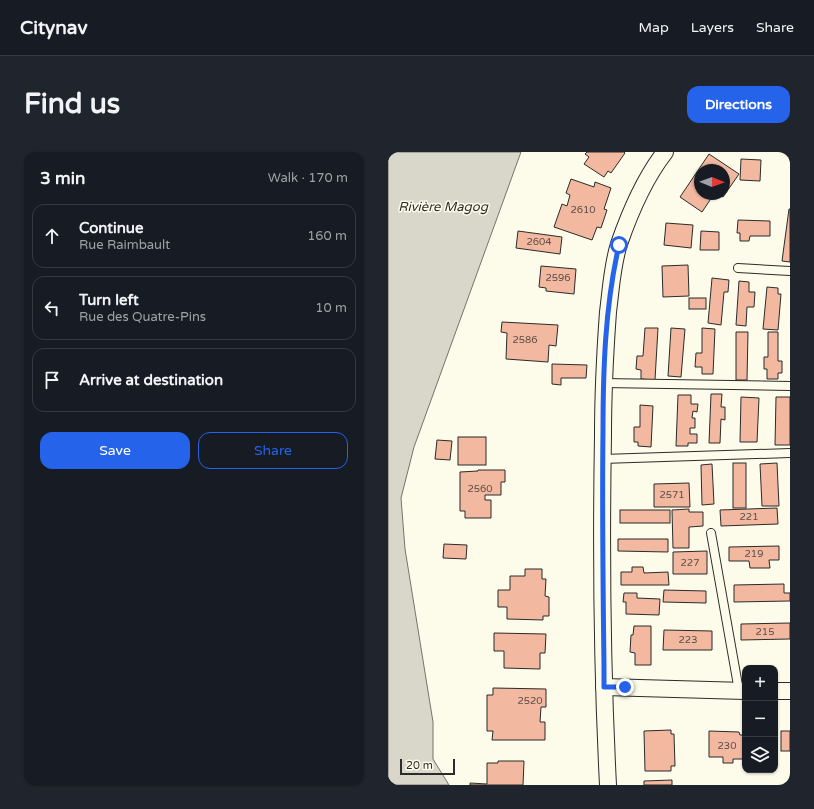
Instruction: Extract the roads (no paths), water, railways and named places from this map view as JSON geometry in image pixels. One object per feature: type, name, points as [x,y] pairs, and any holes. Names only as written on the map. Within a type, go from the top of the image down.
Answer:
[{"type":"street","points":[[608,785],[604,687],[602,460],[603,383],[609,304],[613,270],[619,245],[641,191],[651,171],[665,152]]},
{"type":"street","points":[[604,687],[742,691]]},
{"type":"street","points":[[778,691],[790,691]]},
{"type":"lane","points":[[738,268],[790,271]]},
{"type":"lane","points":[[603,383],[790,386]]},
{"type":"lane","points":[[602,460],[790,454]]},
{"type":"lane","points":[[711,533],[742,691]]},
{"type":"water","name":"Rivière Magog","points":[[388,152],[521,152],[414,447],[401,498],[405,549],[433,722],[433,759],[449,785],[388,785]]}]
